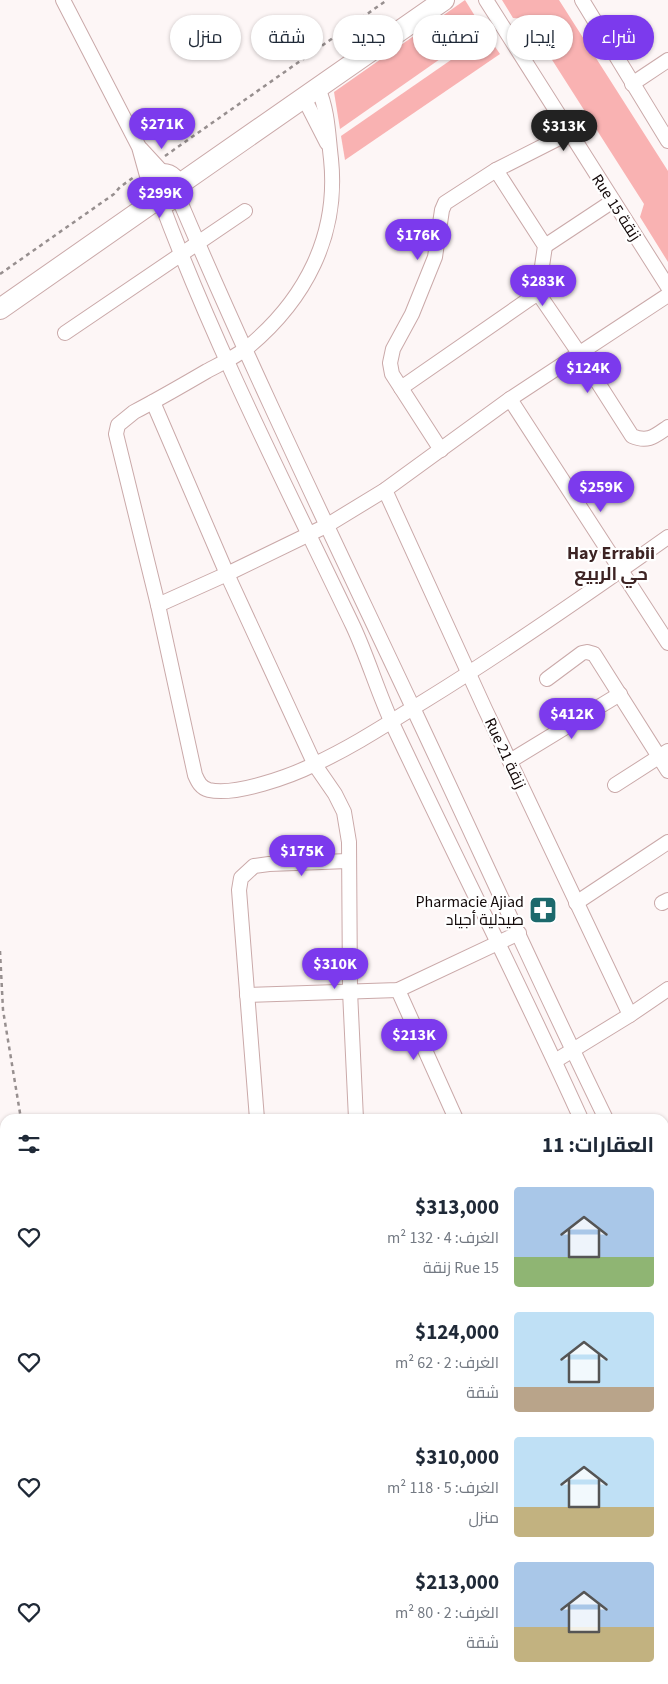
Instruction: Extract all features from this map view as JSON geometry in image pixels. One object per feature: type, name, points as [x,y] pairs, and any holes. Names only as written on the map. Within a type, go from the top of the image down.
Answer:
[{"type":"main road","points":[[0,292],[425,0]]},
{"type":"main road","points":[[0,309],[160,183],[311,93],[444,0]]},
{"type":"street","points":[[63,0],[139,147],[198,244],[326,526],[604,1114]]},
{"type":"street","name":"Rue 15 زنقة","points":[[486,0],[668,287]]},
{"type":"street","points":[[582,0],[668,141]]},
{"type":"street","points":[[632,84],[668,60]]},
{"type":"street","points":[[311,93],[330,148],[333,178],[331,209],[314,268],[300,291],[280,316],[246,349],[124,419],[118,425],[116,434],[158,605],[195,775],[199,785],[208,790],[223,791],[256,786],[315,764],[392,722],[469,674],[668,537]]},
{"type":"street","points":[[441,450],[392,374],[390,363],[393,349],[406,328],[423,292],[432,264],[445,203],[496,170],[569,133]]},
{"type":"street","points":[[496,170],[545,246],[538,293],[580,353],[632,436],[641,440],[650,439],[668,427]]},
{"type":"street","points":[[160,183],[181,255],[227,360],[355,631],[392,722],[555,1061],[578,1114]]},
{"type":"street","points":[[545,246],[613,201]]},
{"type":"street","points":[[64,334],[245,211]]},
{"type":"street","points":[[401,388],[538,293]]},
{"type":"street","points":[[158,605],[326,526],[385,490],[510,400],[668,295]]},
{"type":"street","points":[[510,400],[668,643]]},
{"type":"street","points":[[153,402],[227,574],[315,764],[335,794],[344,812],[348,842],[350,990],[356,1114]]},
{"type":"street","name":"Rue 21 زنقة","points":[[385,490],[469,674],[630,1015]]},
{"type":"street","points":[[547,679],[582,653],[591,652],[594,654],[620,694],[664,754],[668,771]]},
{"type":"street","points":[[510,761],[620,694]]},
{"type":"street","points":[[615,785],[664,754]]},
{"type":"street","points":[[576,903],[668,842]]},
{"type":"street","points":[[257,1114],[239,890],[241,878],[245,872],[254,866],[348,861]]},
{"type":"street","points":[[247,995],[350,990],[398,990],[519,933]]},
{"type":"street","points":[[555,1061],[630,1015],[668,989]]},
{"type":"street","points":[[398,990],[454,1114]]},
{"type":"path","points":[[0,274],[114,194],[120,187],[160,183],[387,0]]},
{"type":"path","points":[[0,951],[3,1010],[20,1114]]},
{"type":"shaded area","points":[[465,0],[474,15],[444,15]]},
{"type":"shaded area","points":[[502,0],[559,0],[569,15],[511,15]]},
{"type":"shaded area","points":[[573,22],[583,38],[583,60],[597,60],[668,171],[668,262],[640,217],[644,204],[552,60],[573,60]]},
{"type":"shaded area","points":[[413,37],[413,60],[439,60],[340,129],[334,92],[380,60],[403,60],[403,44]]},
{"type":"shaded area","points":[[451,60],[491,60],[345,160],[341,136]]},
{"type":"place","name":"Pharmacie Ajiad صيدلية أجياد","points":[[543,910]]},
{"type":"district","name":"Hay Errabii حي الربيع","points":[[611,563]]}]
